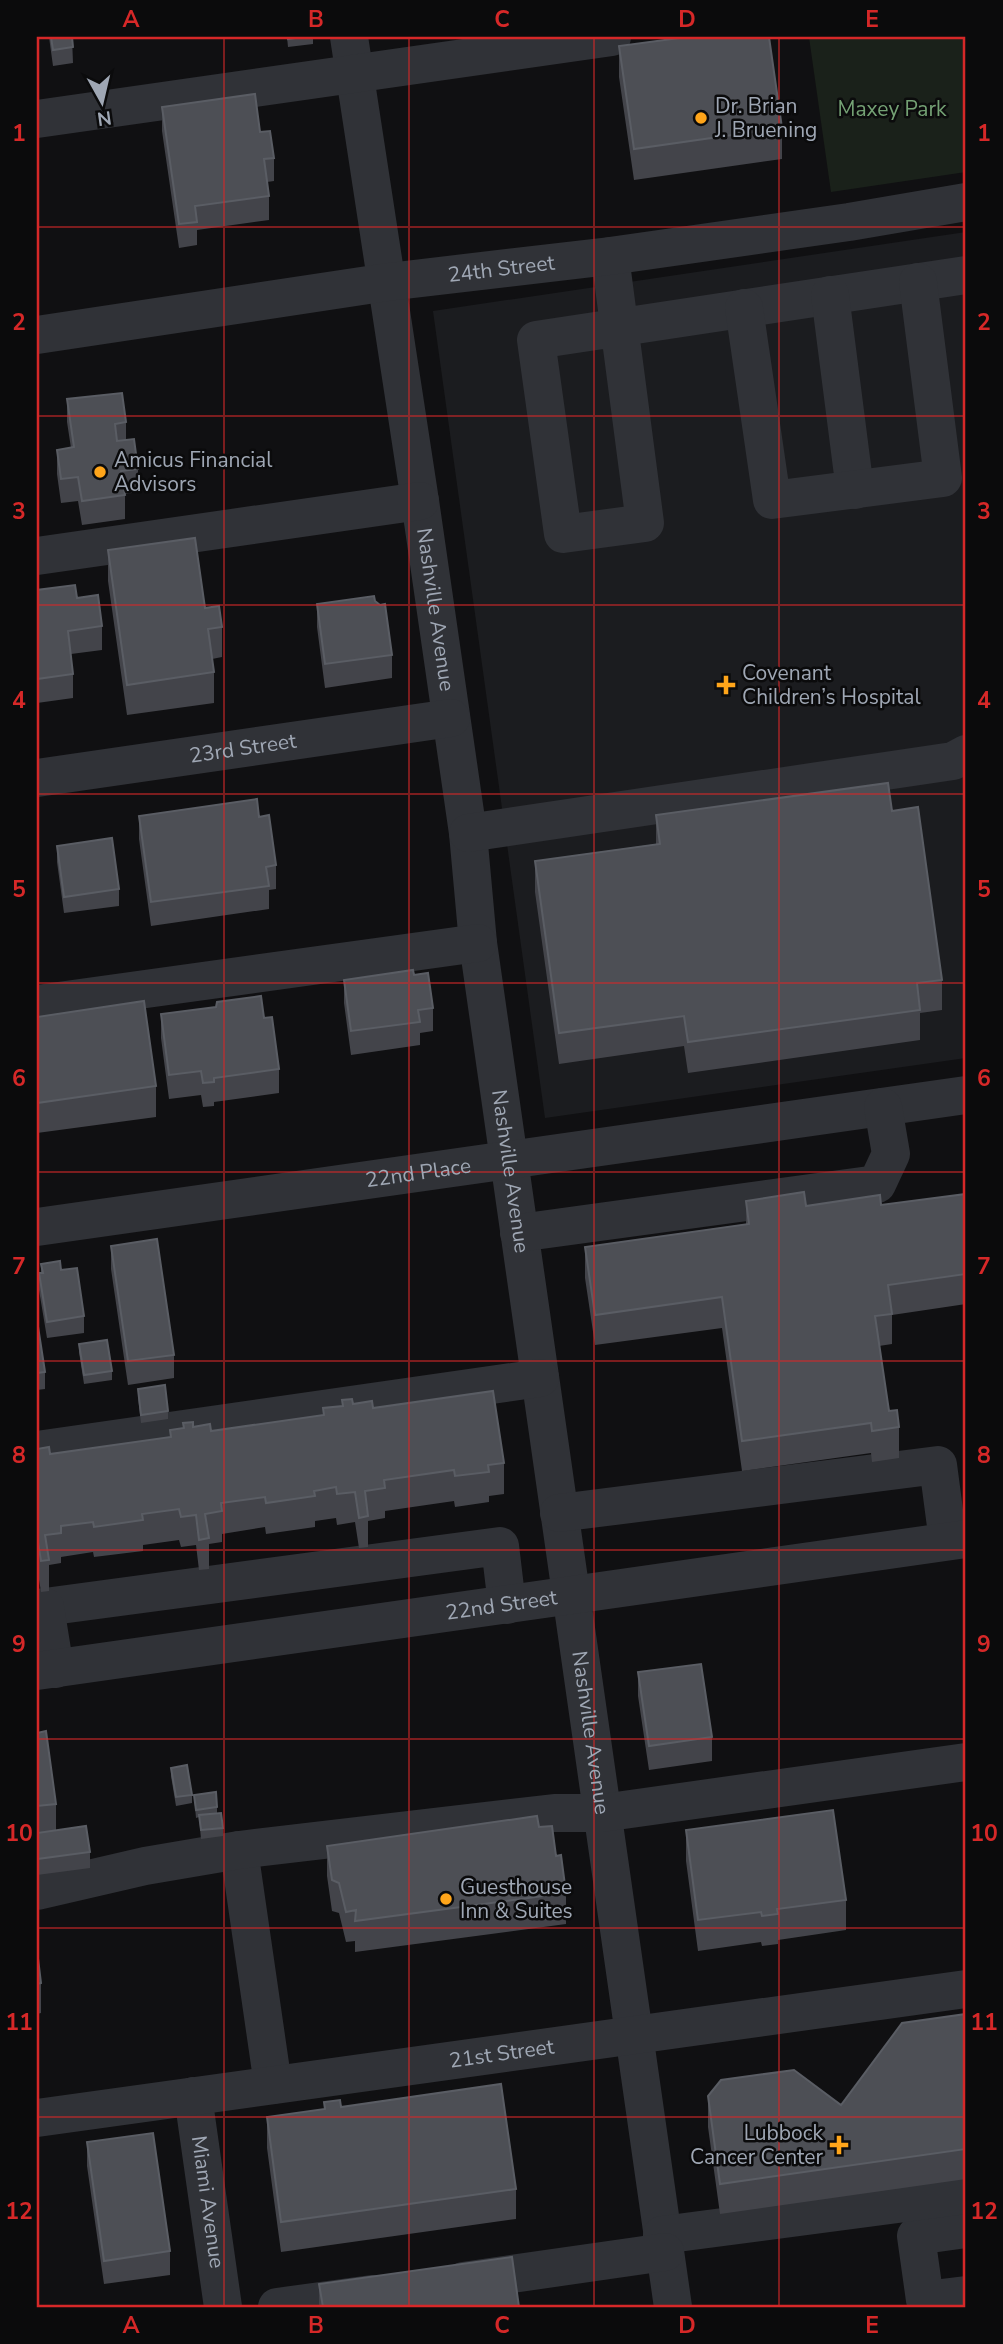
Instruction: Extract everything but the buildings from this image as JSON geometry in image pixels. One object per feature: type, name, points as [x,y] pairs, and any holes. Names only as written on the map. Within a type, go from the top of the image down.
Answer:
[{"type":"street","name":"Nashville Avenue","points":[[349,37],[388,282],[468,833],[478,943],[673,2307]]},
{"type":"street","points":[[37,119],[612,37]]},
{"type":"street","name":"24th Street","points":[[37,335],[388,282],[610,256],[849,222],[966,202]]},
{"type":"street","points":[[610,256],[619,326],[645,523],[563,534],[536,340],[619,326],[966,275]]},
{"type":"street","points":[[744,308],[772,500],[943,478],[918,282]]},
{"type":"street","points":[[830,295],[855,490]]},
{"type":"street","points":[[37,556],[420,500]]},
{"type":"street","name":"23rd Street","points":[[37,778],[451,718]]},
{"type":"street","points":[[468,833],[953,761],[966,754]]},
{"type":"street","points":[[37,1004],[478,943]]},
{"type":"street","name":"22nd Place","points":[[37,1227],[966,1095]]},
{"type":"street","points":[[519,1233],[877,1184],[891,1154],[883,1107]]},
{"type":"street","points":[[37,1450],[540,1378]]},
{"type":"street","points":[[559,1513],[952,1463],[957,1540]]},
{"type":"street","name":"22nd Street","points":[[46,1670],[957,1540]]},
{"type":"street","points":[[46,1670],[41,1608],[500,1546],[507,1605]]},
{"type":"street","points":[[37,1891],[145,1866],[240,1850],[554,1813],[603,1814],[966,1762]]},
{"type":"street","points":[[240,1850],[273,2085]]},
{"type":"street","name":"21st Street","points":[[37,2118],[966,1989]]},
{"type":"street","name":"Miami Avenue","points":[[193,2096],[223,2307]]},
{"type":"street","points":[[277,2307],[415,2288],[664,2243],[966,2195]]},
{"type":"street","points":[[966,2229],[916,2236],[925,2300],[966,2295]]},
{"type":"shaded area","name":"Covenant Children’s Hospital","points":[[966,232],[966,1058],[545,1118],[433,311]]},
{"type":"green space","name":"Maxey Park","points":[[809,37],[966,37],[966,172],[831,192]]},
{"type":"place","name":"Dr. Brian J. Bruening","points":[[701,118]]},
{"type":"place","name":"Amicus Financial Advisors","points":[[100,472]]},
{"type":"place","name":"Covenant Children’s Hospital","points":[[726,685]]},
{"type":"place","name":"Guesthouse Inn & Suites","points":[[446,1899]]},
{"type":"place","name":"Lubbock Cancer Center","points":[[839,2145]]}]
